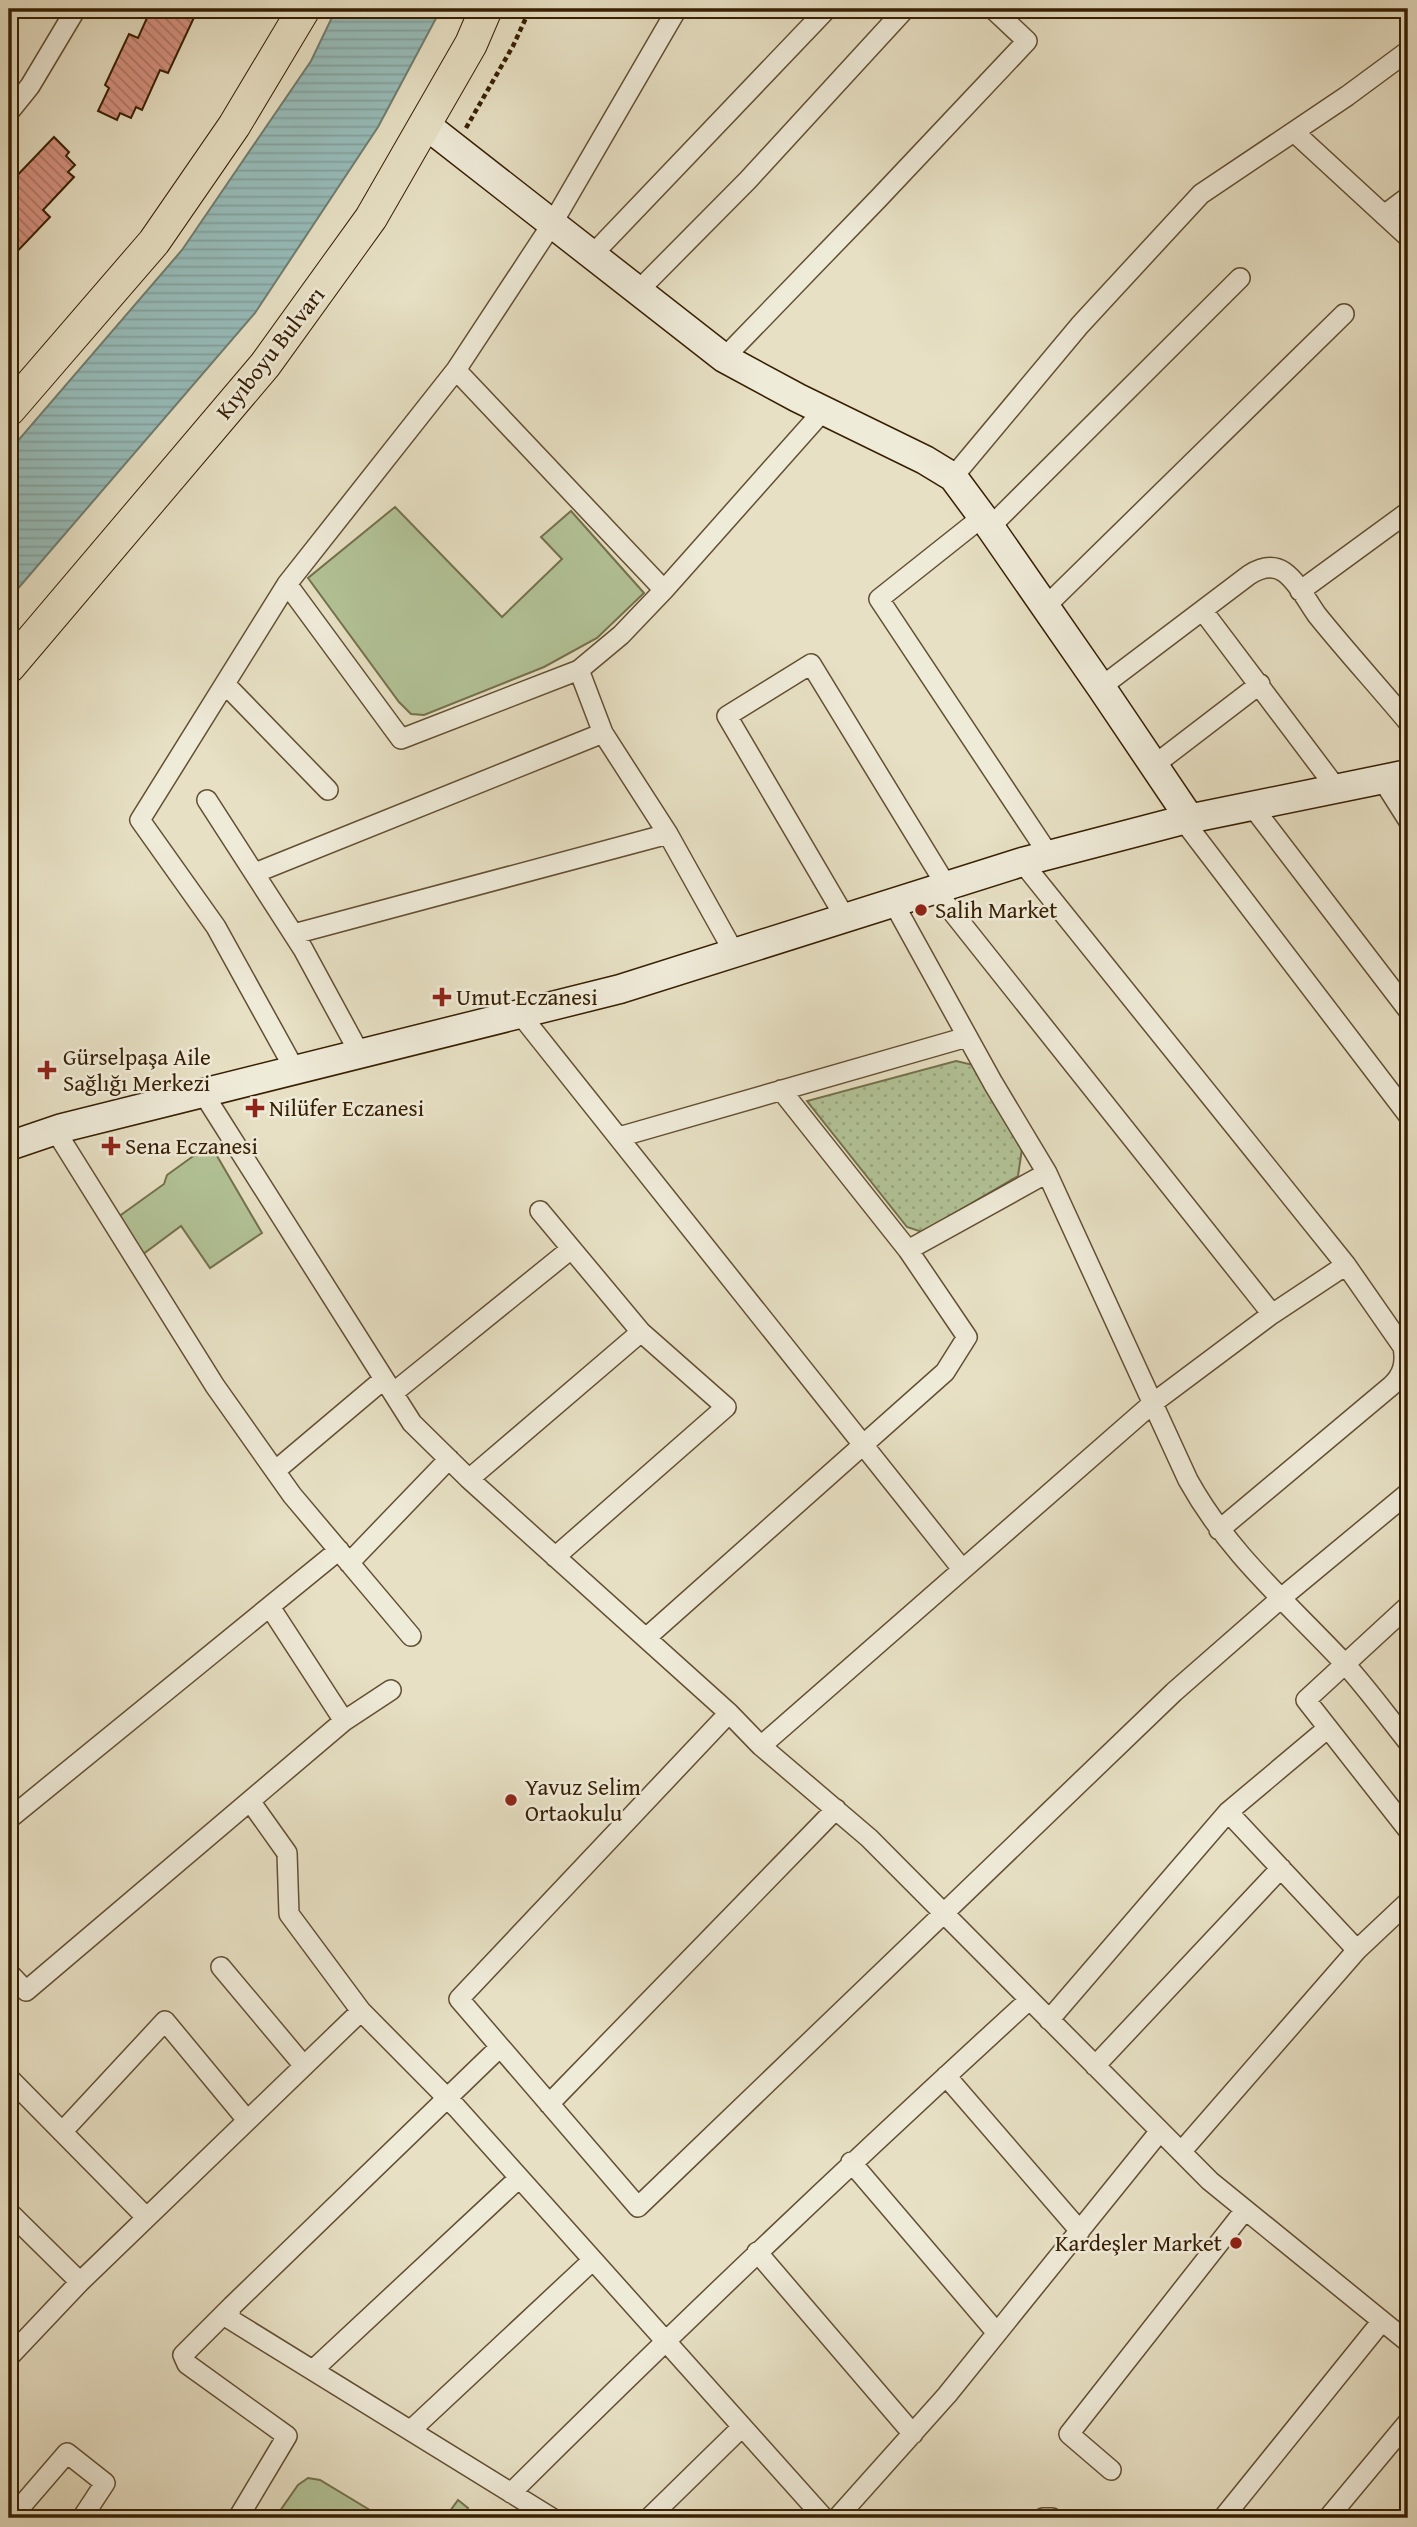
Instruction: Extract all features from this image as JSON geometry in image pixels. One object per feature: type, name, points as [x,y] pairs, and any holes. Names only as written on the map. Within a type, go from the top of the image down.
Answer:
[{"type":"main road","points":[[9,410],[154,242],[234,126],[304,9]]},
{"type":"main road","name":"Kıyıboyu Bulvarı","points":[[9,667],[265,365],[371,218],[471,44],[486,9]]},
{"type":"main road","points":[[426,125],[724,358],[823,411],[925,460],[953,477],[1101,687],[1186,819]]},
{"type":"main road","points":[[9,1146],[55,1130],[620,989],[1022,862],[1186,819],[1395,777]]},
{"type":"street","points":[[9,112],[30,86],[76,9]]},
{"type":"street","points":[[295,1070],[216,927],[141,820],[286,584],[456,370],[552,224],[677,9]]},
{"type":"street","points":[[593,254],[827,9]]},
{"type":"street","points":[[639,290],[748,180],[905,9]]},
{"type":"street","points":[[724,358],[1027,41],[993,9]]},
{"type":"street","points":[[953,477],[1080,325],[1201,194],[1408,51]]},
{"type":"street","points":[[1294,132],[1408,237]]},
{"type":"street","points":[[1384,215],[1408,197]]},
{"type":"street","points":[[1049,855],[879,599],[986,522],[1240,278]]},
{"type":"street","points":[[1045,607],[1344,314]]},
{"type":"street","points":[[456,370],[664,590]]},
{"type":"street","points":[[286,584],[401,739],[579,670],[621,635],[664,590],[823,411]]},
{"type":"street","points":[[1300,591],[1408,512]]},
{"type":"street","points":[[1101,687],[1261,568],[1272,567],[1283,571],[1408,722]]},
{"type":"street","points":[[1203,611],[1337,789]]},
{"type":"street","points":[[846,919],[727,716],[811,664],[940,887],[1272,1314]]},
{"type":"street","points":[[579,670],[603,733],[668,834],[735,954]]},
{"type":"street","points":[[225,684],[328,790]]},
{"type":"street","points":[[1153,766],[1259,684]]},
{"type":"street","points":[[255,873],[603,733]]},
{"type":"street","points":[[1395,777],[1408,820]]},
{"type":"street","points":[[207,800],[294,934],[360,1054]]},
{"type":"street","points":[[1252,806],[1408,1010]]},
{"type":"street","points":[[1186,819],[1408,1115]]},
{"type":"street","points":[[294,934],[668,834]]},
{"type":"street","points":[[1022,862],[1346,1265],[1403,1348],[1405,1357],[1401,1374],[1391,1386],[1219,1530]]},
{"type":"street","points":[[893,902],[967,1037],[1047,1173],[1188,1480],[1219,1530],[1279,1599],[1345,1664],[1408,1742]]},
{"type":"street","points":[[520,1014],[962,1569]]},
{"type":"street","points":[[618,1137],[967,1037]]},
{"type":"street","points":[[646,1638],[945,1371],[967,1336],[908,1250],[781,1090]]},
{"type":"street","points":[[203,1093],[412,1423],[469,1479],[729,1713],[761,1746],[836,1809],[1210,2181],[1408,2342]]},
{"type":"street","points":[[55,1130],[215,1386],[292,1495],[411,1636]]},
{"type":"street","points":[[908,1250],[1047,1173]]},
{"type":"street","points":[[540,1211],[641,1332],[726,1407],[555,1557]]},
{"type":"street","points":[[275,1471],[572,1249]]},
{"type":"street","points":[[761,1746],[1153,1404],[1272,1314],[1346,1265]]},
{"type":"street","points":[[469,1479],[641,1332]]},
{"type":"street","points":[[9,1819],[270,1607],[344,1557],[449,1459]]},
{"type":"street","points":[[729,1713],[458,1999],[638,2207],[1174,1692],[1279,1599],[1408,1493]]},
{"type":"street","points":[[1408,1606],[1306,1700],[1408,1830]]},
{"type":"street","points":[[270,1607],[344,1721]]},
{"type":"street","points":[[9,1973],[26,1991],[344,1721],[391,1690]]},
{"type":"street","points":[[1049,2020],[1228,1812],[1328,1728]]},
{"type":"street","points":[[250,1801],[287,1853],[289,1913],[362,2011],[446,2097],[824,2518]]},
{"type":"street","points":[[549,2104],[836,1809]]},
{"type":"street","points":[[1228,1812],[1357,1950]]},
{"type":"street","points":[[1095,2066],[1281,1868]]},
{"type":"street","points":[[1181,2152],[1357,1950],[1408,1902]]},
{"type":"street","points":[[221,1967],[304,2066]]},
{"type":"street","points":[[511,2493],[664,2340],[851,2162],[1029,2000]]},
{"type":"street","points":[[9,2357],[146,2217],[362,2011]]},
{"type":"street","points":[[62,2132],[165,2021],[247,2120]]},
{"type":"street","points":[[238,2518],[287,2436],[187,2364],[183,2355],[500,2047]]},
{"type":"street","points":[[946,2076],[1080,2231]]},
{"type":"street","points":[[9,2078],[146,2217]]},
{"type":"street","points":[[837,2518],[913,2434],[1160,2131]]},
{"type":"street","points":[[851,2162],[997,2333]]},
{"type":"street","points":[[313,2370],[519,2178]]},
{"type":"street","points":[[1111,2470],[1069,2434],[1245,2210]]},
{"type":"street","points":[[9,2213],[80,2282]]},
{"type":"street","points":[[757,2252],[913,2434]]},
{"type":"street","points":[[411,2430],[593,2260]]},
{"type":"street","points":[[232,2306],[228,2318],[552,2518]]},
{"type":"street","points":[[1223,2518],[1382,2321]]},
{"type":"street","points":[[1328,2518],[1408,2422]]},
{"type":"street","points":[[649,2518],[742,2427]]},
{"type":"street","points":[[11,2518],[67,2453],[106,2483],[82,2518]]},
{"type":"street","points":[[1043,2518],[1052,2518]]},
{"type":"path","points":[[455,146],[513,46],[530,9]]},
{"type":"green space","points":[[395,507],[502,617],[562,559],[541,537],[571,511],[644,593],[597,638],[544,667],[424,715],[411,714],[399,702],[308,578]]},
{"type":"green space","points":[[956,1061],[978,1066],[1022,1149],[1018,1176],[922,1232],[907,1227],[807,1101]]},
{"type":"green space","points":[[210,1144],[262,1233],[210,1268],[181,1226],[135,1260],[107,1225],[164,1184],[167,1175]]},
{"type":"green space","points":[[308,2478],[320,2480],[383,2518],[275,2518],[298,2485]]},
{"type":"green space","points":[[458,2500],[468,2508],[462,2518],[445,2518]]},
{"type":"water","points":[[336,9],[441,9],[378,127],[255,313],[9,599],[9,451],[182,250],[311,61]]},
{"type":"building","points":[[151,9],[198,9],[168,73],[160,70],[142,110],[136,107],[131,118],[120,113],[117,120],[98,111],[109,88],[105,85],[129,34],[138,38]]},
{"type":"building","points":[[54,137],[69,152],[66,156],[75,165],[68,172],[74,177],[43,210],[50,217],[9,260],[9,184]]},
{"type":"place","name":"Salih Market","points":[[921,910]]},
{"type":"place","name":"Umut Eczanesi","points":[[442,997]]},
{"type":"place","name":"Gürselpaşa Aile Sağlığı Merkezi","points":[[47,1070]]},
{"type":"place","name":"Nilüfer Eczanesi","points":[[255,1108]]},
{"type":"place","name":"Sena Eczanesi","points":[[111,1146]]},
{"type":"place","name":"Yavuz Selim Ortaokulu","points":[[511,1800]]},
{"type":"place","name":"Kardeşler Market","points":[[1236,2243]]}]
